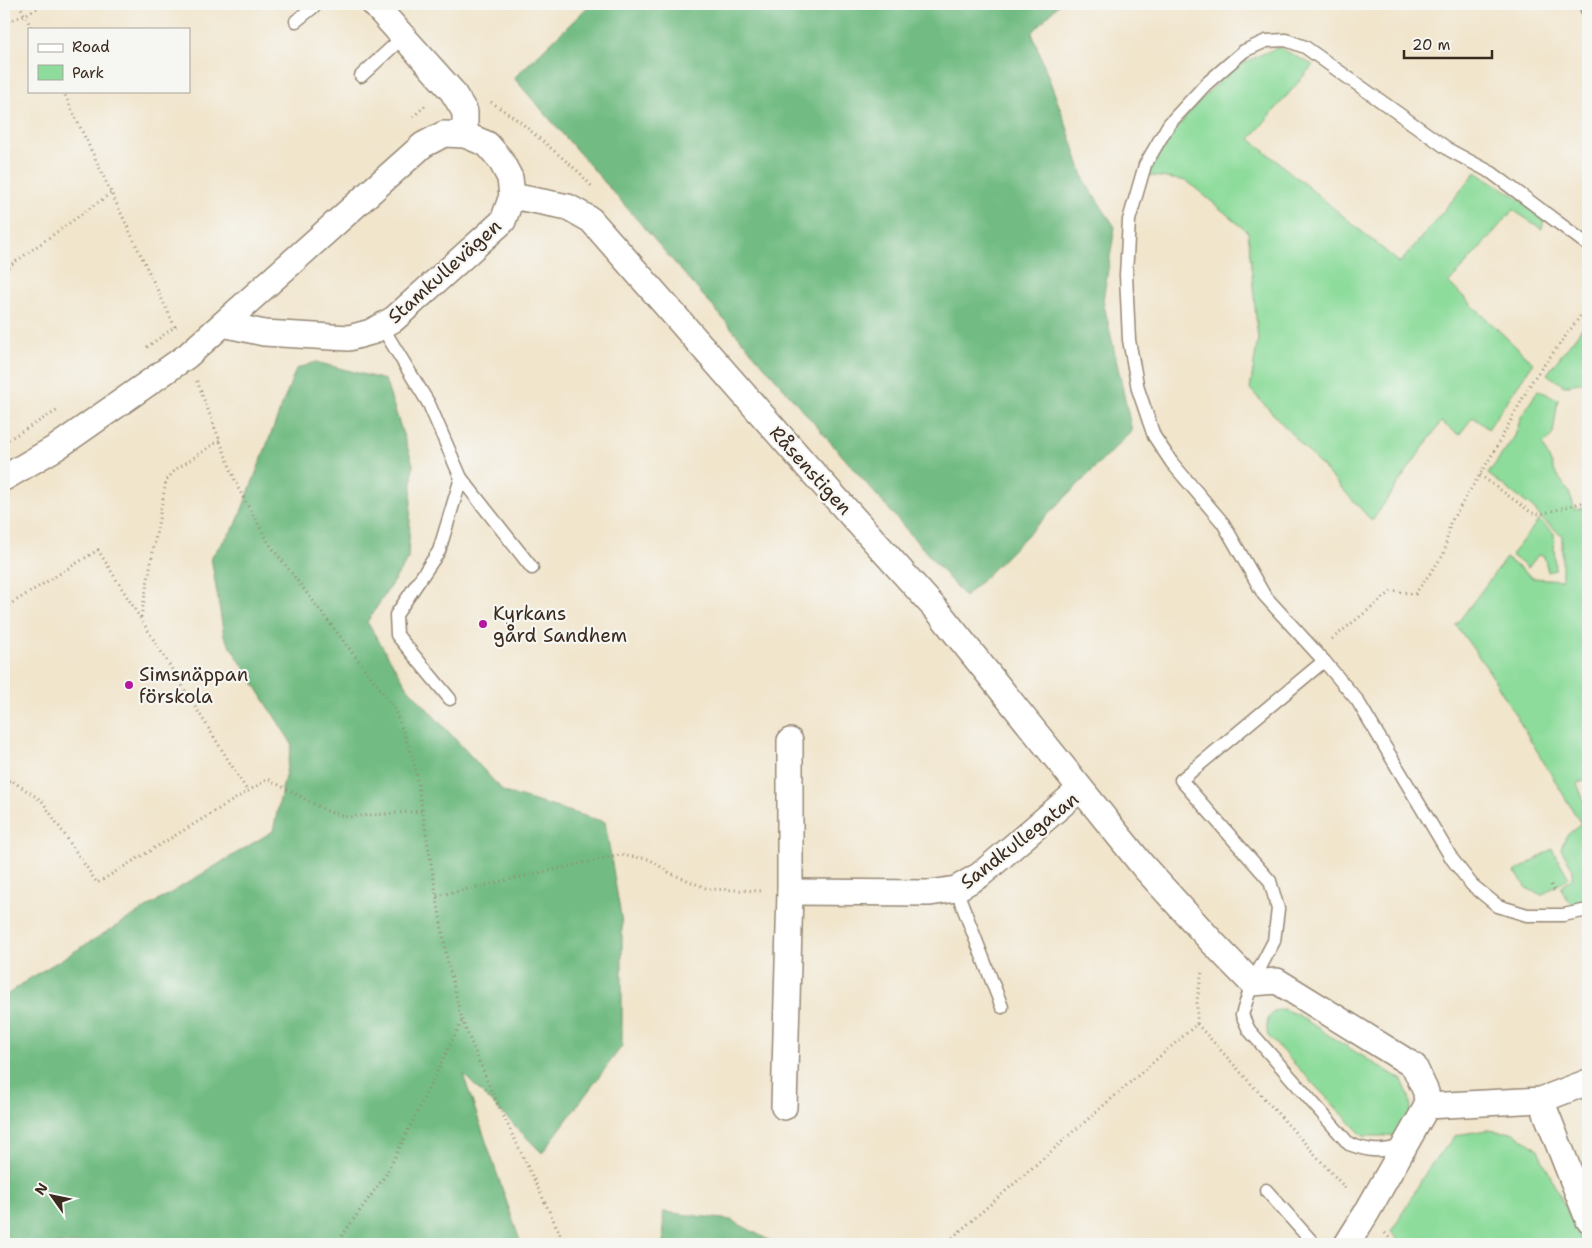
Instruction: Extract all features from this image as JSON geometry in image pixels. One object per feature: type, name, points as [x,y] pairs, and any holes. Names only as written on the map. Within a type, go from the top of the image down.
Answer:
[{"type":"street","points":[[374,4],[452,91],[464,112],[465,135]]},
{"type":"street","name":"Stamkullevägen","points":[[4,478],[57,447],[187,356],[423,145],[444,134],[465,135],[487,144],[500,159],[510,178],[512,196],[503,221],[382,327],[349,338],[264,333],[223,324]]},
{"type":"street","name":"Råsenstigen","points":[[512,196],[568,206],[591,220],[941,616],[1080,789]]},
{"type":"street","points":[[784,1107],[790,892],[790,741]]},
{"type":"street","name":"Sandkullegatan","points":[[790,892],[930,893],[956,889],[980,875],[1080,789],[1143,866],[1212,943],[1252,983]]},
{"type":"street","points":[[1252,983],[1277,981],[1414,1066],[1426,1092],[1427,1106],[1367,1212],[1346,1244]]},
{"type":"street","points":[[1427,1106],[1541,1100],[1588,1082]]},
{"type":"street","points":[[1541,1100],[1588,1219]]},
{"type":"lane","points":[[296,21],[317,4]]},
{"type":"lane","points":[[361,76],[404,37]]},
{"type":"lane","points":[[1588,245],[1492,173],[1450,151],[1305,47],[1286,40],[1266,41],[1244,51],[1206,84],[1169,124],[1145,165],[1129,220],[1126,275],[1129,340],[1138,389],[1154,436],[1172,463],[1223,523],[1264,595],[1320,656],[1356,700],[1452,859],[1472,885],[1498,906],[1527,915],[1563,915],[1588,910]]},
{"type":"lane","points":[[382,327],[428,404],[461,478],[532,568]]},
{"type":"lane","points":[[450,698],[397,635],[396,615],[438,551],[461,478]]},
{"type":"lane","points":[[1320,656],[1181,780],[1270,881],[1278,909],[1274,941],[1252,983],[1242,1015],[1249,1030],[1349,1144],[1366,1150],[1387,1150],[1406,1145]]},
{"type":"lane","points":[[956,889],[1002,1007]]},
{"type":"lane","points":[[1266,1190],[1314,1244]]},
{"type":"path","points":[[19,4],[32,28]]},
{"type":"path","points":[[4,23],[25,15],[45,4]]},
{"type":"path","points":[[408,121],[430,102],[452,91],[493,103],[520,121],[580,172],[599,195]]},
{"type":"path","points":[[63,92],[175,327],[238,488],[270,546],[394,707],[414,761],[447,959],[462,1020],[490,1090],[565,1244]]},
{"type":"path","points":[[4,270],[111,193]]},
{"type":"path","points":[[1320,656],[1392,591],[1415,594],[1444,554],[1450,523],[1480,475],[1532,381],[1588,306]]},
{"type":"path","points":[[144,350],[182,321]]},
{"type":"path","points":[[4,442],[64,406]]},
{"type":"path","points":[[140,618],[166,481],[175,470],[220,440]]},
{"type":"path","points":[[1480,475],[1532,513],[1541,514],[1588,501]]},
{"type":"path","points":[[4,608],[98,550],[248,792]]},
{"type":"path","points":[[4,782],[11,780],[42,801],[96,884],[268,779],[329,812],[348,817],[422,811]]},
{"type":"path","points":[[437,896],[619,855],[649,859],[670,873],[708,889],[790,892]]},
{"type":"path","points":[[1212,943],[1204,961],[1197,1000],[1197,1024],[1395,1244]]},
{"type":"path","points":[[336,1244],[387,1173],[462,1020]]},
{"type":"path","points":[[945,1244],[1197,1024]]},
{"type":"green space","points":[[591,4],[1059,4],[1032,33],[1085,182],[1115,227],[1103,300],[1132,431],[965,597],[514,78]]},
{"type":"green space","points":[[1278,47],[1313,65],[1250,139],[1400,263],[1476,172],[1514,195],[1545,218],[1542,229],[1513,210],[1449,283],[1533,363],[1488,429],[1473,417],[1459,435],[1441,422],[1372,521],[1250,389],[1258,339],[1248,232],[1187,181],[1146,175],[1195,106],[1219,82],[1248,61]]},
{"type":"green space","points":[[1588,320],[1588,381],[1564,386],[1547,374]]},
{"type":"green space","points":[[316,362],[385,380],[413,464],[408,559],[367,622],[408,688],[504,792],[605,822],[622,923],[622,1046],[542,1153],[463,1074],[521,1244],[4,1244],[4,997],[29,979],[273,831],[292,744],[224,636],[211,557],[236,525],[296,369]]},
{"type":"green space","points":[[1538,390],[1558,399],[1553,434],[1543,445],[1555,472],[1569,492],[1575,510],[1588,507],[1588,778],[1577,783],[1588,812],[1588,899],[1572,904],[1566,898],[1561,888],[1572,878],[1573,869],[1561,849],[1566,836],[1581,824],[1489,671],[1456,625],[1506,558],[1533,578],[1562,580],[1562,535],[1544,521],[1533,508],[1488,474],[1515,436],[1521,417]]},
{"type":"green space","points":[[1539,520],[1554,533],[1555,570],[1548,572],[1544,556],[1538,555],[1528,568],[1511,555]]},
{"type":"green space","points":[[1552,849],[1569,878],[1542,895],[1528,889],[1515,872]]},
{"type":"green space","points":[[1283,1009],[1298,1015],[1402,1080],[1409,1096],[1412,1114],[1395,1136],[1363,1136],[1268,1036],[1267,1022],[1269,1018],[1274,1012]]},
{"type":"green space","points":[[1487,1130],[1515,1133],[1538,1150],[1583,1244],[1402,1244],[1391,1232],[1429,1167],[1456,1135]]},
{"type":"green space","points":[[663,1212],[731,1220],[776,1244],[664,1244]]},
{"type":"place","name":"Kyrkans gård Sandhem","points":[[483,624]]},
{"type":"place","name":"Simsnäppan förskola","points":[[129,685]]}]
